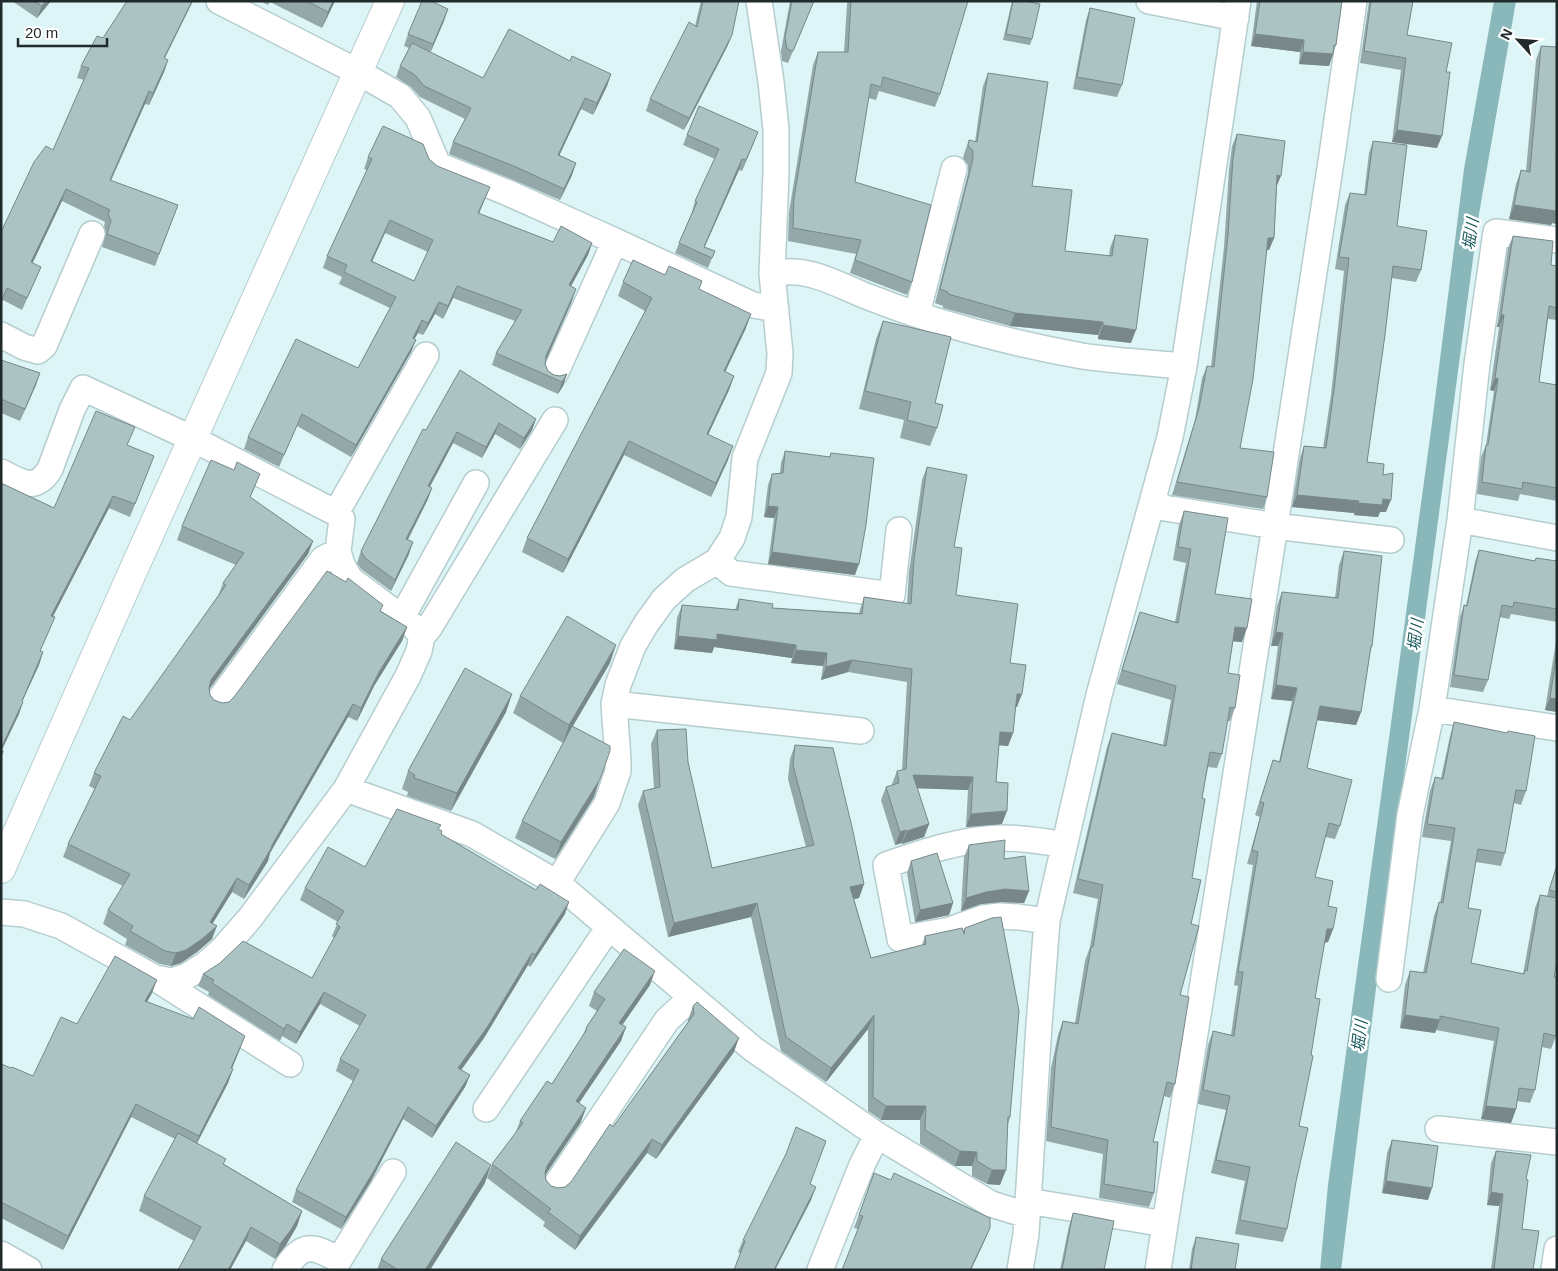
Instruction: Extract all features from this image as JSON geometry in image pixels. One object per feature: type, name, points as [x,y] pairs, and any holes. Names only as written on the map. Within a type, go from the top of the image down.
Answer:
[{"type":"street","points":[[219,1],[358,72],[400,96],[418,118],[438,165],[506,192],[753,305],[776,309]]},
{"type":"street","points":[[1,869],[390,1]]},
{"type":"street","points":[[557,882],[607,804],[612,792],[618,771],[614,704],[618,685],[633,646],[664,599],[684,580],[717,561],[732,538],[739,518],[745,458],[779,373],[780,353],[772,274],[776,128],[759,1]]},
{"type":"street","points":[[1020,1270],[1025,1242],[1047,921],[1099,695],[1170,438],[1184,366],[1237,10],[1148,1]]},
{"type":"street","points":[[1158,1270],[1275,526],[1354,1]]},
{"type":"street","points":[[918,314],[954,169]]},
{"type":"street","points":[[1389,979],[1410,815],[1432,709],[1460,520],[1477,364],[1496,232],[1557,240]]},
{"type":"street","points":[[1,335],[32,350],[38,351],[44,346],[92,234]]},
{"type":"street","points":[[555,374],[615,242]]},
{"type":"street","points":[[772,274],[785,270],[816,275],[868,297],[918,314],[1019,343],[1084,356],[1184,366]]},
{"type":"street","points":[[336,513],[426,355]]},
{"type":"street","points":[[1,472],[30,484],[37,483],[45,478],[72,410],[83,388],[193,439],[336,513],[342,519],[338,551],[350,579],[414,626],[422,636]]},
{"type":"street","points":[[155,978],[172,981],[187,976],[206,964],[222,950],[250,918],[346,789],[408,676],[419,651],[422,636],[429,628],[555,420]]},
{"type":"street","points":[[402,617],[476,483]]},
{"type":"street","points":[[1153,501],[1165,508],[1275,526],[1391,540]]},
{"type":"street","points":[[1460,520],[1557,538]]},
{"type":"street","points":[[717,561],[732,574],[892,595],[899,530]]},
{"type":"street","points":[[218,702],[323,558],[338,551]]},
{"type":"street","points":[[614,704],[861,731]]},
{"type":"street","points":[[1432,709],[1557,728]]},
{"type":"street","points":[[346,789],[472,834],[557,882],[753,1049],[877,1135],[991,1204],[1165,1224]]},
{"type":"street","points":[[1047,921],[1000,916],[983,918],[950,930],[900,939],[886,865],[936,848],[979,839],[1025,839],[1064,844]]},
{"type":"street","points":[[1,912],[24,914],[61,926],[155,978],[290,1064]]},
{"type":"street","points":[[486,1109],[609,927]]},
{"type":"street","points":[[554,1188],[667,1020],[692,997]]},
{"type":"street","points":[[1438,1129],[1557,1142]]},
{"type":"street","points":[[820,1270],[862,1165],[877,1135]]},
{"type":"street","points":[[285,1270],[300,1250],[310,1248],[324,1252],[338,1260],[393,1172]]},
{"type":"street","points":[[1554,1270],[1557,1249]]},
{"type":"street","points":[[1,1254],[29,1270]]},
{"type":"water","name":"堀川","points":[[1494,1],[1516,1],[1479,214],[1382,940],[1341,1270],[1320,1270],[1328,1185],[1432,423],[1464,169]]},
{"type":"building","points":[[34,1],[46,1],[42,6]]},
{"type":"building","points":[[127,1],[192,1],[164,58],[168,60],[153,93],[149,91],[110,180],[178,205],[159,254],[107,234],[111,221],[108,214],[110,210],[66,189],[31,262],[41,267],[27,298],[7,288],[1,301],[1,232],[34,162],[46,146],[53,150],[89,68],[81,66],[97,36],[103,38]]},
{"type":"building","points":[[307,1],[333,1],[328,12]]},
{"type":"building","points":[[422,1],[431,1],[448,9],[433,44],[408,34]]},
{"type":"building","points":[[703,1],[739,1],[732,35],[689,118],[650,99],[689,22],[697,27]]},
{"type":"building","points":[[792,1],[814,1],[793,51],[787,49],[785,38]]},
{"type":"building","points":[[851,1],[968,1],[940,94],[883,77],[881,87],[871,84],[855,182],[931,205],[912,282],[855,260],[861,240],[793,228],[794,198],[818,52],[848,52]]},
{"type":"building","points":[[1013,1],[1040,4],[1032,39],[1006,34]]},
{"type":"building","points":[[1260,1],[1342,1],[1333,54],[1303,52],[1304,40],[1255,34]]},
{"type":"building","points":[[1371,1],[1413,1],[1407,35],[1452,43],[1446,72],[1450,72],[1442,136],[1397,130],[1406,58],[1364,51]]},
{"type":"building","points":[[1090,8],[1135,18],[1122,85],[1077,77]]},
{"type":"building","points":[[509,29],[570,61],[572,56],[611,74],[597,103],[585,98],[558,155],[576,163],[564,189],[516,167],[453,142],[471,108],[424,86],[415,75],[400,66],[412,43],[483,78]]},
{"type":"building","points":[[1541,46],[1557,47],[1556,211],[1514,205],[1521,170],[1530,172]]},
{"type":"building","points":[[988,73],[1048,82],[1032,186],[1072,190],[1065,251],[1112,256],[1115,235],[1148,239],[1136,330],[1103,325],[1103,322],[1015,313],[948,294],[948,292],[940,289],[973,159],[973,151],[968,145],[969,140],[977,142]]},
{"type":"building","points":[[699,106],[758,132],[746,160],[742,159],[704,247],[715,251],[712,258],[679,243],[697,202],[695,201],[719,149],[687,135]]},
{"type":"building","points":[[383,126],[423,144],[429,159],[437,166],[490,187],[478,213],[553,242],[561,226],[592,243],[569,285],[576,289],[546,356],[545,364],[548,371],[560,376],[567,374],[562,382],[496,353],[522,310],[457,286],[448,306],[439,302],[428,323],[422,320],[413,338],[416,340],[356,445],[302,414],[284,455],[248,437],[296,339],[358,368],[396,297],[344,272],[347,265],[327,256],[372,159],[368,157]],"holes":[[[390,220],[433,240],[414,281],[371,261]]]},
{"type":"building","points":[[1237,134],[1285,141],[1281,176],[1277,175],[1274,238],[1268,238],[1253,379],[1240,448],[1274,452],[1267,497],[1177,482],[1199,408],[1207,366],[1214,367],[1228,235],[1233,158]]},
{"type":"building","points":[[1373,141],[1407,145],[1397,226],[1427,231],[1421,270],[1393,266],[1367,462],[1384,464],[1383,475],[1393,473],[1391,500],[1383,499],[1382,505],[1297,495],[1304,446],[1326,448],[1349,258],[1339,257],[1350,193],[1366,195]]},
{"type":"building","points":[[1513,236],[1553,241],[1551,265],[1557,266],[1557,308],[1549,306],[1539,382],[1557,385],[1557,488],[1523,482],[1522,489],[1482,482],[1486,445],[1488,445],[1498,379],[1495,378],[1504,315],[1501,315]]},
{"type":"building","points":[[633,260],[665,275],[669,266],[702,281],[699,289],[751,314],[724,371],[734,376],[707,434],[733,446],[716,483],[629,441],[568,559],[527,538],[652,298],[623,282]]},
{"type":"building","points":[[883,321],[951,337],[935,403],[943,405],[937,428],[907,420],[911,402],[865,391]]},
{"type":"building","points":[[1,360],[40,373],[25,409],[1,399]]},
{"type":"building","points":[[460,370],[536,419],[524,438],[499,423],[486,447],[457,432],[428,486],[432,488],[406,539],[413,542],[395,580],[365,558],[361,551],[423,429],[426,430]]},
{"type":"building","points":[[96,411],[135,427],[127,445],[154,456],[135,504],[113,496],[51,616],[55,617],[40,651],[43,652],[23,702],[1,748],[1,483],[54,508]]},
{"type":"building","points":[[785,451],[830,457],[831,453],[874,458],[859,564],[772,552],[778,507],[768,506],[772,474],[783,473]]},
{"type":"building","points":[[211,460],[234,470],[237,462],[260,474],[250,497],[313,541],[211,680],[210,695],[214,700],[222,703],[229,702],[234,697],[327,571],[346,582],[348,578],[383,605],[380,611],[407,627],[379,672],[361,708],[353,704],[249,885],[237,878],[210,922],[217,926],[186,950],[176,953],[165,951],[130,931],[133,926],[108,910],[130,874],[68,844],[101,776],[94,773],[123,716],[130,720],[226,585],[223,583],[244,553],[182,526]]},
{"type":"building","points":[[927,467],[967,475],[954,547],[962,548],[956,595],[1018,604],[1010,663],[1026,665],[1022,694],[1017,694],[1013,733],[1000,732],[996,782],[1008,783],[1007,811],[971,814],[973,777],[913,775],[929,824],[900,832],[886,787],[899,783],[897,771],[906,769],[912,669],[852,660],[826,667],[827,653],[796,650],[796,645],[717,634],[717,640],[678,636],[682,605],[738,610],[739,599],[773,604],[772,608],[862,614],[864,597],[911,604],[914,559]]},
{"type":"building","points":[[1184,511],[1228,518],[1215,594],[1252,599],[1247,628],[1235,627],[1228,673],[1240,675],[1235,708],[1230,707],[1222,754],[1210,752],[1202,798],[1205,799],[1192,878],[1201,880],[1191,924],[1199,926],[1180,995],[1189,997],[1175,1084],[1167,1082],[1153,1142],[1158,1142],[1154,1193],[1104,1184],[1108,1140],[1051,1127],[1056,1054],[1063,1021],[1078,1024],[1103,885],[1078,879],[1112,733],[1166,746],[1176,686],[1122,670],[1140,612],[1178,623],[1191,549],[1178,547]]},
{"type":"building","points":[[1479,550],[1535,561],[1536,558],[1557,561],[1557,609],[1514,602],[1513,607],[1502,605],[1488,680],[1454,675],[1464,605],[1467,606]]},
{"type":"building","points":[[1344,551],[1382,556],[1372,646],[1361,712],[1320,706],[1307,768],[1352,780],[1340,826],[1329,823],[1315,877],[1333,881],[1328,906],[1337,908],[1333,929],[1327,929],[1315,998],[1320,999],[1311,1055],[1313,1056],[1299,1126],[1308,1128],[1287,1229],[1240,1220],[1250,1167],[1216,1160],[1230,1096],[1203,1090],[1213,1031],[1234,1036],[1243,972],[1238,972],[1258,852],[1252,850],[1264,803],[1260,802],[1273,760],[1280,762],[1297,688],[1276,685],[1283,633],[1276,632],[1282,592],[1338,598]]},
{"type":"building","points":[[567,616],[616,645],[569,725],[520,696]]},
{"type":"building","points":[[1557,651],[1557,699],[1550,698]]},
{"type":"building","points":[[465,668],[512,694],[457,793],[414,778],[415,775],[408,771]]},
{"type":"building","points":[[1454,722],[1507,733],[1508,731],[1535,736],[1526,791],[1516,790],[1505,853],[1478,849],[1468,908],[1481,910],[1471,963],[1524,974],[1525,970],[1527,971],[1540,895],[1557,898],[1557,961],[1554,977],[1557,977],[1557,1033],[1556,1036],[1544,1033],[1535,1090],[1519,1088],[1516,1109],[1486,1106],[1499,1028],[1440,1016],[1440,1020],[1405,1015],[1410,971],[1426,973],[1439,902],[1443,903],[1455,828],[1427,824],[1435,777],[1443,779]]},
{"type":"building","points":[[572,726],[610,746],[610,751],[600,779],[561,842],[522,821]]},
{"type":"building","points":[[686,729],[688,762],[712,868],[814,845],[793,765],[795,745],[833,748],[864,884],[850,887],[871,958],[926,944],[925,936],[962,928],[964,934],[965,928],[992,918],[1001,917],[1019,1011],[1010,1117],[1008,1117],[1006,1170],[992,1170],[977,1161],[977,1152],[960,1151],[925,1130],[926,1106],[886,1106],[873,1097],[874,1015],[831,1068],[786,1037],[757,903],[674,923],[643,791],[660,787],[657,730]]},
{"type":"building","points":[[397,809],[441,825],[438,829],[442,831],[441,834],[536,890],[540,884],[569,902],[535,955],[532,953],[488,1026],[458,1068],[470,1075],[436,1126],[408,1107],[375,1169],[346,1217],[296,1190],[359,1070],[340,1059],[366,1015],[324,992],[300,1032],[287,1024],[284,1029],[212,983],[214,980],[203,974],[220,963],[243,941],[312,978],[340,927],[336,924],[344,911],[305,888],[328,847],[365,867]]},
{"type":"building","points":[[1005,840],[1004,859],[1025,856],[1029,891],[1005,889],[966,898],[969,845]]},
{"type":"building","points":[[937,853],[953,903],[920,910],[911,861]]},
{"type":"building","points":[[1557,866],[1557,892],[1549,890]]},
{"type":"building","points":[[624,949],[655,971],[619,1023],[626,1027],[576,1101],[586,1108],[547,1166],[546,1180],[551,1186],[565,1187],[571,1182],[610,1124],[613,1127],[694,1014],[693,1006],[697,1002],[739,1038],[662,1145],[652,1139],[580,1236],[548,1212],[551,1209],[492,1164],[523,1123],[520,1121],[547,1081],[552,1084],[587,1029],[605,999],[594,992]]},
{"type":"building","points":[[115,956],[157,980],[145,1001],[193,1019],[199,1007],[245,1036],[231,1068],[233,1069],[199,1136],[136,1104],[68,1236],[1,1202],[1,1064],[33,1076],[61,1017],[77,1024]]},
{"type":"building","points":[[796,1127],[826,1141],[810,1184],[816,1187],[774,1270],[734,1270],[745,1241],[743,1240],[786,1154]]},
{"type":"building","points":[[178,1133],[226,1159],[223,1164],[302,1211],[280,1244],[251,1227],[228,1270],[178,1270],[201,1227],[144,1196]]},
{"type":"building","points":[[1392,1140],[1438,1146],[1432,1188],[1386,1181]]},
{"type":"building","points":[[456,1142],[491,1165],[425,1270],[398,1270],[381,1259]]},
{"type":"building","points":[[1496,1151],[1531,1155],[1526,1179],[1528,1180],[1522,1229],[1539,1231],[1533,1270],[1494,1270],[1503,1194],[1491,1192]]},
{"type":"building","points":[[874,1173],[891,1180],[894,1173],[990,1218],[990,1228],[970,1270],[842,1270],[863,1216],[859,1215]]},
{"type":"building","points":[[1073,1213],[1114,1221],[1104,1270],[1062,1270]]},
{"type":"building","points":[[1196,1237],[1239,1244],[1235,1270],[1191,1270]]}]
